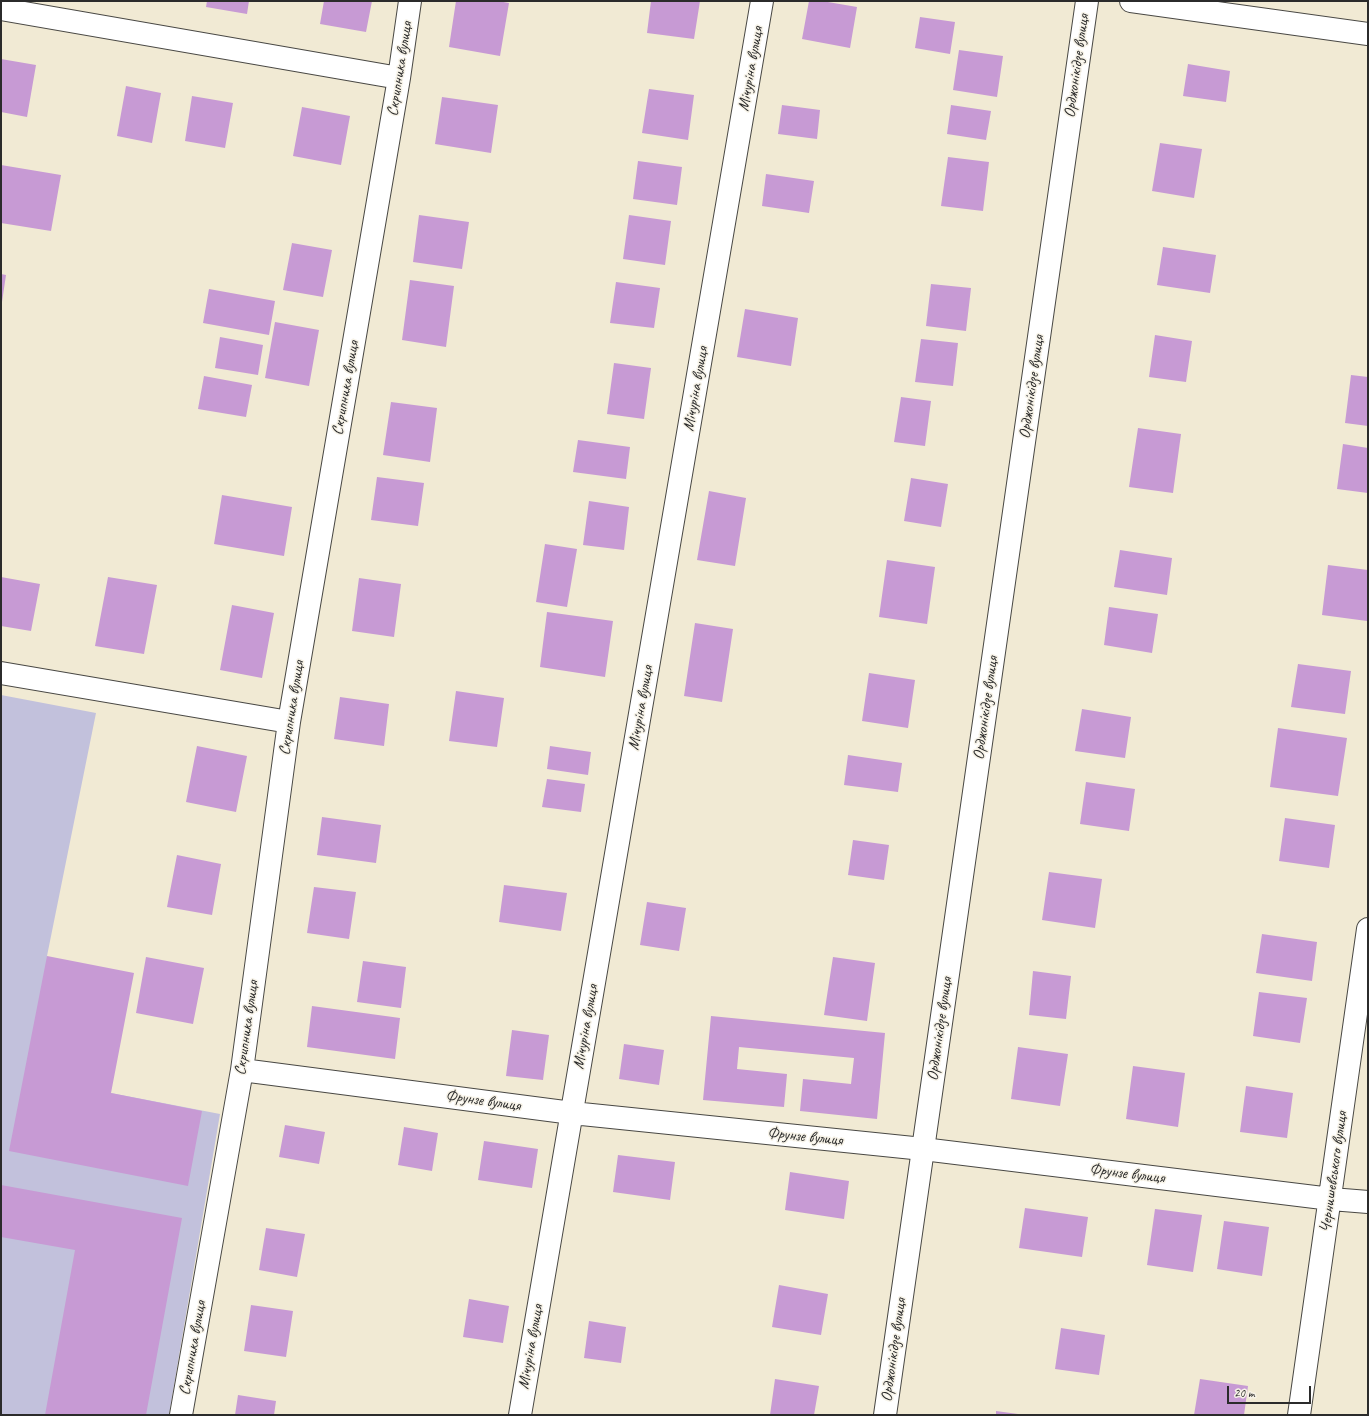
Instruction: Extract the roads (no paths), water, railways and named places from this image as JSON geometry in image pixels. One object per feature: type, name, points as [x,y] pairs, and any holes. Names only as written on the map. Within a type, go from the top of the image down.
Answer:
[{"type":"street","name":"Скрипника вулиця","points":[[181,1415],[242,1070],[289,722],[399,78],[410,1]]},
{"type":"street","name":"Мічуріна вулиця","points":[[520,1415],[762,1]]},
{"type":"street","name":"Орджонікідзе вулиця","points":[[885,1415],[1087,1]]},
{"type":"street","points":[[1132,1],[1368,34]]},
{"type":"street","points":[[1,9],[399,78]]},
{"type":"street","points":[[1,673],[289,722]]},
{"type":"street","name":"Чернишевського вулиця","points":[[1299,1415],[1331,1199],[1368,929]]},
{"type":"street","name":"Фрунзе вулиця","points":[[242,1070],[572,1113],[923,1149],[1331,1199],[1368,1202]]}]
